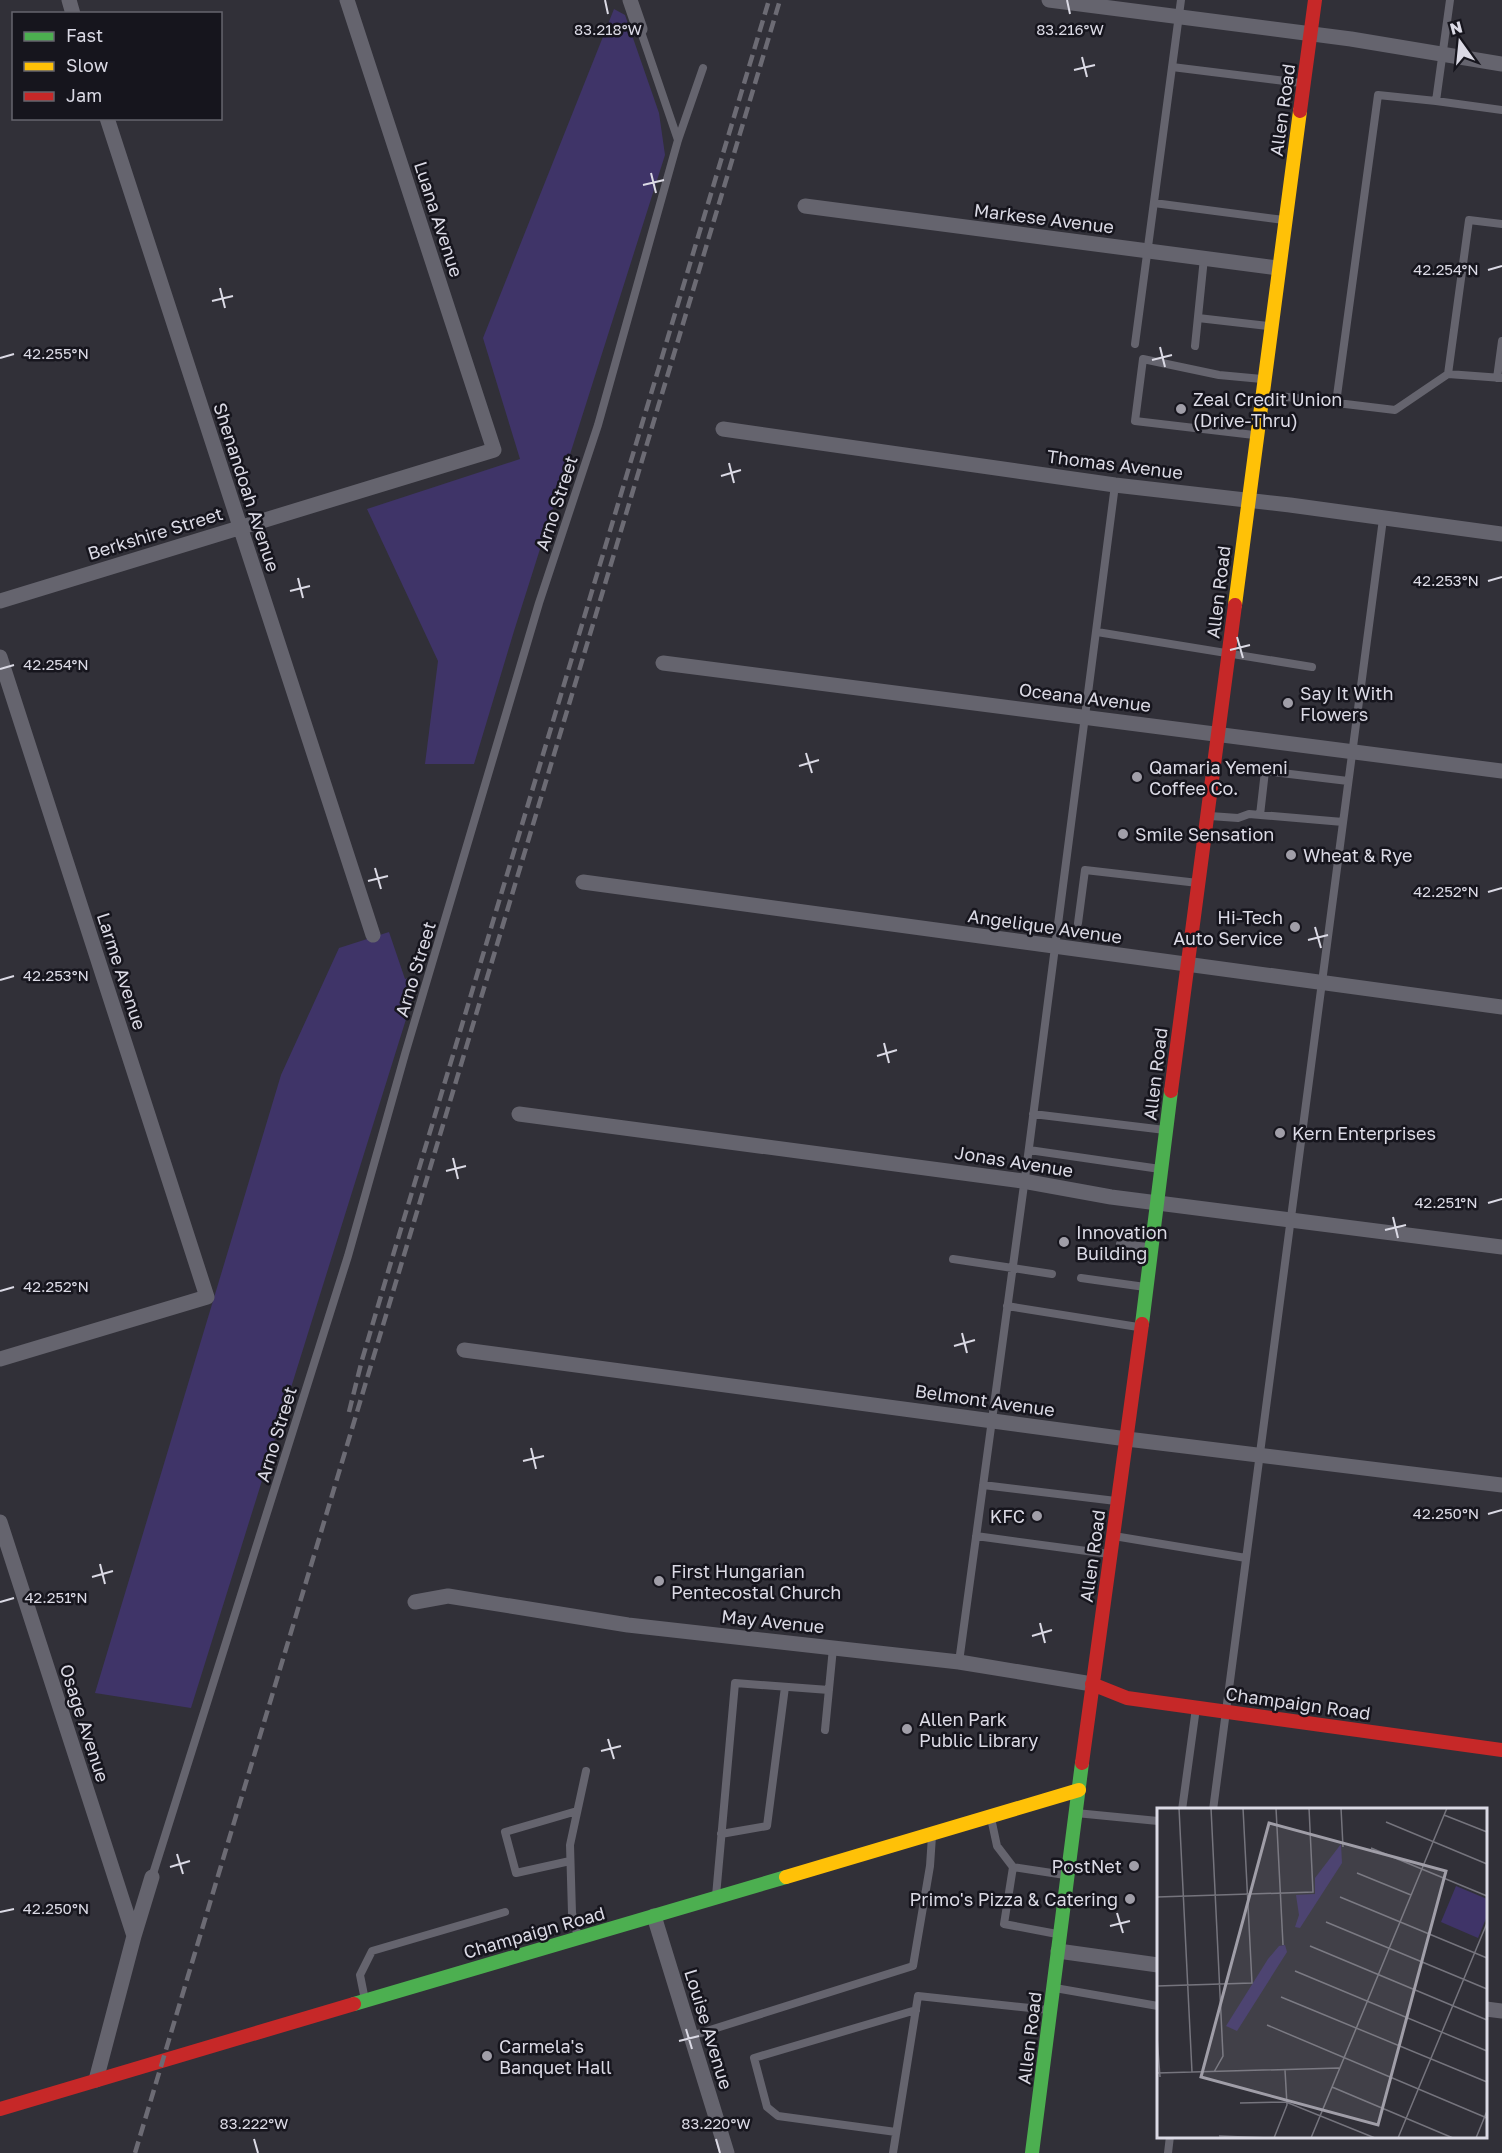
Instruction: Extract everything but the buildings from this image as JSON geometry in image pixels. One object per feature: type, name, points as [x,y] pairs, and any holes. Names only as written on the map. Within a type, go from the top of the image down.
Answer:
[{"type":"main road","name":"Allen Road","points":[[1032,2153],[1092,1684],[1152,1248],[1263,379],[1315,0]]},
{"type":"main road","name":"Champaign Road","points":[[1092,1684],[1127,1698],[1502,1750]]},
{"type":"main road","name":"Champaign Road","points":[[0,2109],[1079,1790]]},
{"type":"street","name":"Luana Avenue","points":[[347,0],[494,450]]},
{"type":"street","points":[[630,0],[640,29]]},
{"type":"street","points":[[1049,0],[1311,34],[1502,64]]},
{"type":"street","name":"Shenandoah Avenue","points":[[108,120],[373,935]]},
{"type":"street","name":"Markese Avenue","points":[[805,206],[1278,268]]},
{"type":"street","name":"Thomas Avenue","points":[[723,429],[1115,485],[1248,500],[1502,534]]},
{"type":"street","name":"Berkshire Street","points":[[0,601],[494,450]]},
{"type":"street","name":"Larme Avenue","points":[[0,657],[207,1297],[0,1359]]},
{"type":"street","name":"Oceana Avenue","points":[[663,663],[1502,771]]},
{"type":"street","name":"Angelique Avenue","points":[[584,882],[1502,1007]]},
{"type":"street","name":"Jonas Avenue","points":[[519,1114],[1023,1181],[1111,1197],[1502,1247]]},
{"type":"street","name":"Belmont Avenue","points":[[464,1350],[1127,1439],[1502,1485]]},
{"type":"street","name":"Osage Avenue","points":[[0,1522],[134,1936]]},
{"type":"street","name":"May Avenue","points":[[415,1602],[448,1596],[628,1625],[959,1662],[1092,1684]]},
{"type":"street","points":[[96,2080],[152,1877]]},
{"type":"street","name":"Louise Avenue","points":[[654,1916],[727,2153]]},
{"type":"street","points":[[1058,1951],[1157,1965]]},
{"type":"street","points":[[1487,2009],[1502,2011]]},
{"type":"lane","points":[[1135,344],[1181,0]]},
{"type":"lane","points":[[1436,100],[1450,0]]},
{"type":"lane","points":[[640,29],[678,140]]},
{"type":"lane","points":[[1172,67],[1304,83]]},
{"type":"lane","name":"Arno Street","points":[[152,1877],[348,1256],[405,1054],[536,614],[598,425],[678,140],[703,68]]},
{"type":"lane","points":[[1336,403],[1378,95],[1436,100],[1502,110]]},
{"type":"lane","points":[[1154,204],[1285,220]]},
{"type":"lane","points":[[1448,374],[1469,220],[1502,224]]},
{"type":"lane","points":[[1195,346],[1204,258]]},
{"type":"lane","points":[[1198,318],[1270,326]]},
{"type":"lane","points":[[1262,394],[1395,410],[1448,374],[1500,378],[1502,341]]},
{"type":"lane","points":[[1256,435],[1135,421],[1143,358],[1219,375],[1263,379]]},
{"type":"lane","points":[[959,1662],[1029,1150],[1115,485]]},
{"type":"lane","points":[[1213,1808],[1383,519]]},
{"type":"lane","points":[[1097,632],[1312,667]]},
{"type":"lane","points":[[1260,815],[1265,771],[1348,781]]},
{"type":"lane","points":[[1208,816],[1238,818],[1249,814],[1343,822]]},
{"type":"lane","points":[[1078,922],[1085,870],[1198,883]]},
{"type":"lane","points":[[1033,1114],[1166,1130]]},
{"type":"lane","points":[[1029,1150],[1162,1169]]},
{"type":"lane","points":[[1120,1244],[1152,1248]]},
{"type":"lane","points":[[953,1259],[1052,1274]]},
{"type":"lane","points":[[1081,1278],[1146,1287]]},
{"type":"lane","points":[[1006,1306],[1141,1328]]},
{"type":"lane","points":[[983,1485],[1118,1501]]},
{"type":"lane","points":[[1113,1535],[1246,1558]]},
{"type":"lane","points":[[976,1536],[1110,1554]]},
{"type":"lane","points":[[825,1730],[833,1648]]},
{"type":"lane","points":[[716,1897],[735,1683],[829,1690]]},
{"type":"lane","points":[[721,1834],[766,1826],[785,1687]]},
{"type":"lane","points":[[1182,1808],[1196,1707]]},
{"type":"lane","points":[[579,1938],[572,1913],[570,1845],[586,1771]]},
{"type":"lane","points":[[570,1861],[516,1873],[505,1832],[577,1811]]},
{"type":"lane","points":[[1076,1813],[1157,1821]]},
{"type":"lane","points":[[991,1816],[997,1846],[1013,1867],[1068,1875]]},
{"type":"lane","points":[[691,2036],[913,1966],[930,1866],[932,1833]]},
{"type":"lane","points":[[1013,1867],[1004,1924],[1060,1934]]},
{"type":"lane","points":[[365,2001],[360,1975],[372,1951],[505,1912]]},
{"type":"lane","points":[[1053,1988],[1157,2006]]},
{"type":"lane","points":[[893,2153],[918,1996],[1050,2011]]},
{"type":"lane","points":[[896,2132],[778,2116],[767,2107],[754,2058],[916,2010]]},
{"type":"lane","points":[[1168,2153],[1170,2138]]},
{"type":"shaded area","points":[[614,9],[625,15],[659,113],[665,155],[474,764],[425,764],[438,661],[367,509],[520,459],[483,338]]},
{"type":"shaded area","points":[[389,932],[405,979],[411,977],[417,984],[191,1708],[95,1693],[281,1075],[339,948]]},
{"type":"railway","points":[[349,1412],[391,1262],[769,0]]},
{"type":"railway","points":[[135,2153],[780,0]]},
{"type":"traffic: fast","points":[[1142,1324],[1171,1091]]},
{"type":"traffic: fast","points":[[1032,2153],[1082,1763]]},
{"type":"traffic: fast","points":[[354,2004],[786,1877]]},
{"type":"traffic: slow","points":[[1235,605],[1300,111]]},
{"type":"traffic: slow","points":[[786,1877],[1079,1790]]},
{"type":"traffic: jam","points":[[1300,111],[1315,0]]},
{"type":"traffic: jam","points":[[1171,1091],[1235,605]]},
{"type":"traffic: jam","points":[[1082,1763],[1142,1324]]},
{"type":"traffic: jam","points":[[1092,1684],[1127,1698],[1502,1750]]},
{"type":"traffic: jam","points":[[0,2109],[354,2004]]},
{"type":"place","name":"Zeal Credit Union (Drive-Thru)","points":[[1181,409]]},
{"type":"place","name":"Say It With Flowers","points":[[1288,703]]},
{"type":"place","name":"Qamaria Yemeni Coffee Co.","points":[[1137,777]]},
{"type":"place","name":"Smile Sensation","points":[[1123,834]]},
{"type":"place","name":"Wheat & Rye","points":[[1291,855]]},
{"type":"place","name":"Hi-Tech Auto Service","points":[[1295,927]]},
{"type":"place","name":"Kern Enterprises","points":[[1280,1133]]},
{"type":"place","name":"Innovation Building","points":[[1064,1242]]},
{"type":"place","name":"KFC","points":[[1037,1516]]},
{"type":"place","name":"First Hungarian Pentecostal Church","points":[[659,1581]]},
{"type":"place","name":"Allen Park Public Library","points":[[907,1729]]},
{"type":"place","name":"PostNet","points":[[1134,1866]]},
{"type":"place","name":"Primo's Pizza & Catering","points":[[1130,1899]]},
{"type":"place","name":"Carmela's Banquet Hall","points":[[487,2056]]}]
